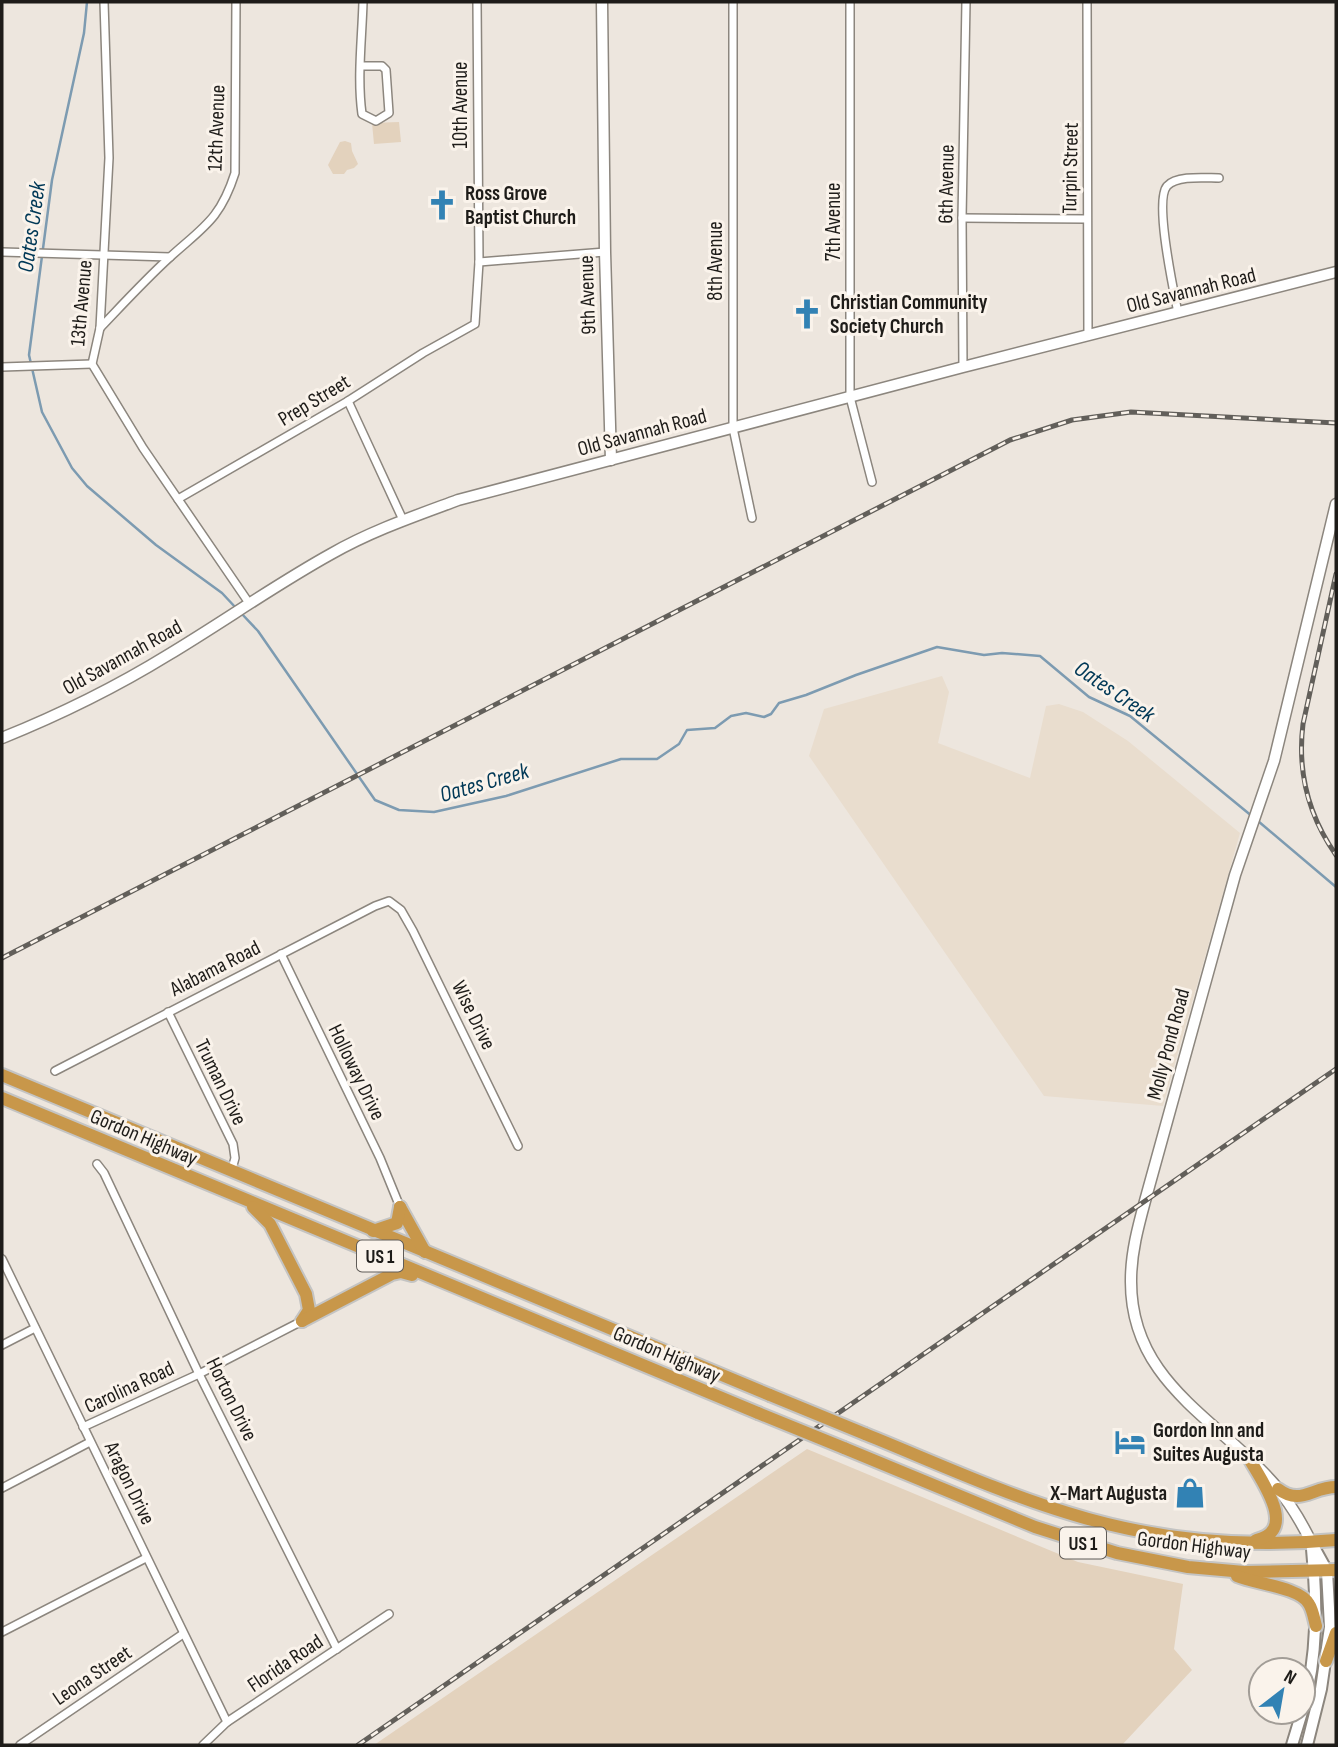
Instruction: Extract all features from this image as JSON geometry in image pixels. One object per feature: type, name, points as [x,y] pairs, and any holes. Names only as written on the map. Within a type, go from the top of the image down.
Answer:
[{"type":"highway","name":"Gordon Highway","points":[[2,1075],[1014,1495],[1069,1514],[1141,1531],[1242,1543],[1336,1541]]},
{"type":"highway","name":"Gordon Highway","points":[[2,1098],[758,1413],[1026,1523],[1089,1546],[1145,1560],[1224,1570],[1281,1573],[1326,1571]]},
{"type":"highway","points":[[245,1200],[270,1224],[306,1294],[309,1310],[302,1321]]},
{"type":"highway","points":[[373,1231],[397,1223],[400,1207]]},
{"type":"highway","points":[[400,1207],[425,1252]]},
{"type":"highway","points":[[302,1321],[392,1274],[401,1272],[431,1276]]},
{"type":"highway","points":[[1242,1543],[1265,1537],[1273,1530],[1277,1515],[1273,1502],[1250,1460]]},
{"type":"highway","points":[[1278,1489],[1287,1496],[1301,1497],[1336,1487]]},
{"type":"highway","points":[[1224,1570],[1243,1579],[1303,1598],[1309,1603],[1316,1626]]},
{"type":"highway","points":[[1326,1661],[1336,1633]]},
{"type":"main road","points":[[1307,1745],[1326,1661],[1330,1612],[1326,1571],[1311,1542]]},
{"type":"main road","points":[[1314,1656],[1326,1571]]},
{"type":"main road","points":[[1292,1745],[1297,1726]]},
{"type":"street","name":"13th Avenue","points":[[104,2],[109,158],[100,328],[92,364],[143,449],[245,605]]},
{"type":"street","name":"12th Avenue","points":[[100,328],[170,257],[208,225],[228,196],[235,173],[236,2]]},
{"type":"street","points":[[360,66],[382,66],[386,70],[389,113],[376,121],[362,114],[359,93],[360,66],[363,2]]},
{"type":"street","name":"10th Avenue","points":[[467,330],[475,324],[479,262],[477,2]]},
{"type":"street","name":"9th Avenue","points":[[602,2],[611,460]]},
{"type":"street","name":"8th Avenue","points":[[733,2],[733,428],[752,518]]},
{"type":"street","name":"7th Avenue","points":[[850,2],[850,397],[872,482]]},
{"type":"street","name":"6th Avenue","points":[[963,367],[962,218],[966,2]]},
{"type":"street","name":"Turpin Street","points":[[1087,2],[1088,335]]},
{"type":"street","points":[[1178,313],[1166,253],[1162,195],[1167,185],[1178,180],[1219,178]]},
{"type":"street","points":[[962,218],[1086,219]]},
{"type":"street","points":[[2,252],[170,257]]},
{"type":"street","points":[[479,262],[605,252]]},
{"type":"street","name":"Old Savannah Road","points":[[2,738],[48,719],[166,656],[333,553],[403,520],[458,500],[1336,272]]},
{"type":"street","name":"Prep Street","points":[[178,499],[348,401],[423,353],[467,330]]},
{"type":"street","points":[[2,367],[92,364]]},
{"type":"street","points":[[348,401],[403,520]]},
{"type":"street","name":"Molly Pond Road","points":[[1311,1542],[1298,1516],[1278,1489],[1176,1393],[1157,1369],[1139,1327],[1131,1280],[1134,1246],[1145,1201],[1235,875],[1262,800],[1289,706],[1336,504]]},
{"type":"street","name":"Alabama Road","points":[[55,1071],[383,902],[394,903]]},
{"type":"street","name":"Wise Drive","points":[[394,903],[413,931],[518,1146]]},
{"type":"street","name":"Holloway Drive","points":[[281,954],[380,1158],[400,1207]]},
{"type":"street","name":"Truman Drive","points":[[167,1012],[233,1144],[235,1158],[232,1169]]},
{"type":"street","name":"Horton Drive","points":[[97,1164],[104,1172],[199,1374],[337,1650]]},
{"type":"street","name":"Aragon Drive","points":[[2,1259],[227,1722]]},
{"type":"street","name":"Carolina Road","points":[[83,1427],[199,1374],[302,1321]]},
{"type":"street","points":[[2,1345],[36,1328]]},
{"type":"street","points":[[2,1488],[90,1442]]},
{"type":"street","points":[[2,1632],[146,1558]]},
{"type":"street","name":"Florida Road","points":[[203,1745],[227,1722],[390,1614]]},
{"type":"street","name":"Leona Street","points":[[20,1745],[183,1634]]},
{"type":"shaded area","points":[[399,122],[401,142],[374,144],[372,123]]},
{"type":"shaded area","points":[[340,142],[351,143],[358,164],[344,174],[333,174],[328,165]]},
{"type":"shaded area","points":[[942,676],[949,692],[938,743],[1030,778],[1046,706],[1059,704],[1083,712],[1128,741],[1240,833],[1163,1106],[1044,1096],[809,756],[824,709]]},
{"type":"shaded area","points":[[807,1449],[1078,1562],[1183,1584],[1174,1649],[1192,1670],[1122,1745],[374,1745]]},
{"type":"waterway","name":"Oates Creek","points":[[87,2],[84,33],[52,180],[29,355],[42,412],[72,468],[87,486],[156,545],[222,593],[236,608]]},
{"type":"waterway","name":"Oates Creek","points":[[241,613],[258,631],[375,800],[399,810],[434,812],[506,796],[621,759],[657,759],[679,744],[687,730],[715,728],[731,716],[746,713],[764,717],[771,714],[779,703],[937,647],[984,655],[1002,653],[1040,656],[1089,697],[1130,716],[1253,817]]},
{"type":"waterway","name":"Oates Creek","points":[[1258,821],[1336,887]]},
{"type":"railway","points":[[2,958],[1010,440],[1072,420],[1131,412],[1336,423]]},
{"type":"railway","points":[[1336,574],[1303,724],[1302,742],[1303,776],[1307,793],[1318,825],[1336,855]]},
{"type":"railway","points":[[358,1745],[1336,1069]]},
{"type":"place","name":"Ross Grove Baptist Church","points":[[442,205]]},
{"type":"place","name":"Christian Community Society Church","points":[[807,314]]},
{"type":"place","name":"Gordon Inn and Suites Augusta","points":[[1130,1442]]},
{"type":"place","name":"X-Mart Augusta","points":[[1190,1493]]}]
